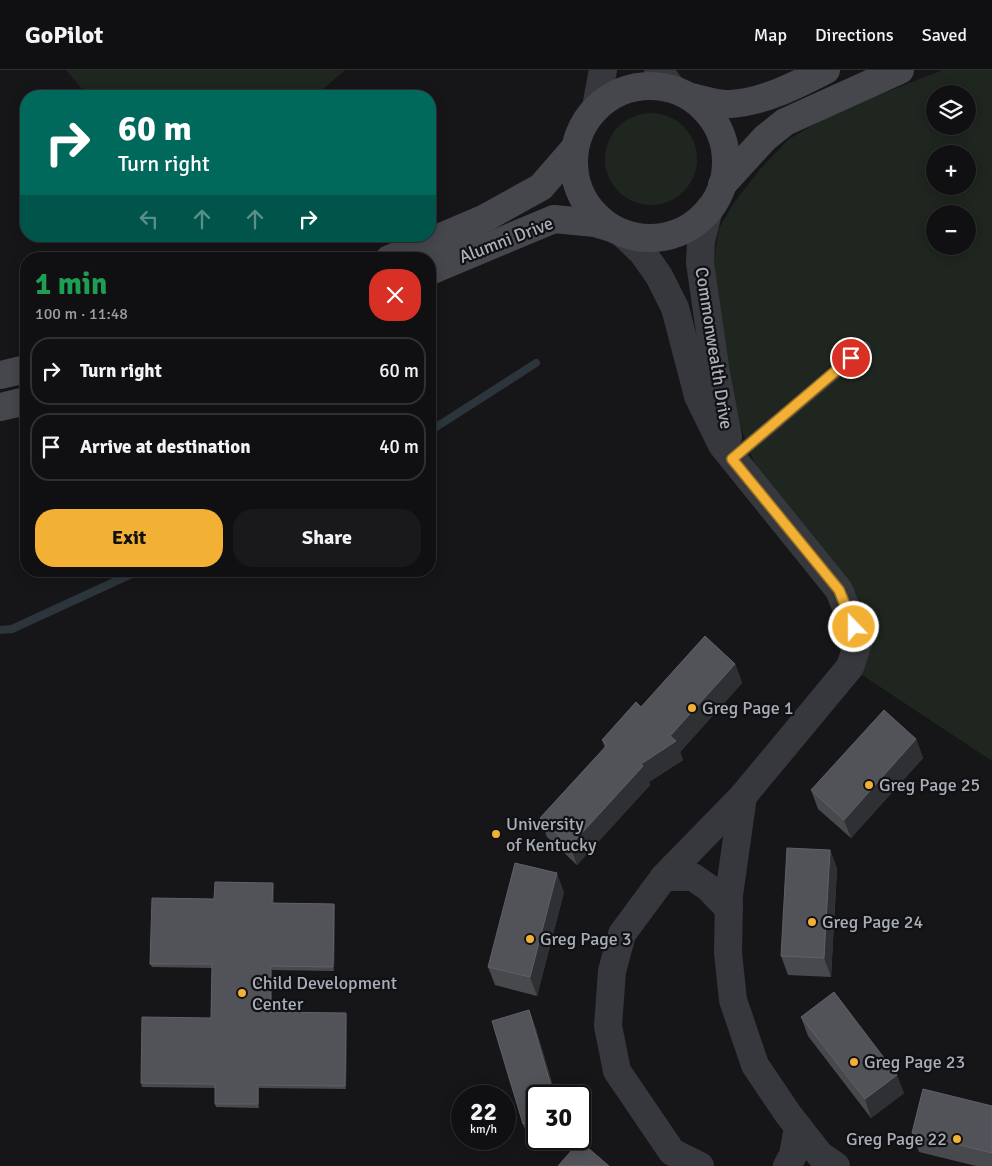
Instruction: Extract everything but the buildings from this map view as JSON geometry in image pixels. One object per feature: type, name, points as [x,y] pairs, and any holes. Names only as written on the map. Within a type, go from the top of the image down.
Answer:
[{"type":"main road","points":[[826,70],[786,90],[749,101],[728,104],[674,85],[631,87],[612,95],[596,108],[586,120],[579,134],[574,149],[574,168],[577,186],[586,203],[598,218],[618,231],[641,238],[660,237],[679,232],[695,222],[709,209],[722,185],[765,138],[785,122],[900,70]]},
{"type":"main road","points":[[674,85],[706,110],[717,127],[724,146],[726,166],[722,185]]},
{"type":"main road","name":"Alumni Drive","points":[[436,239],[485,218],[541,187],[574,149]]},
{"type":"main road","name":"Alumni Drive","points":[[436,268],[554,219],[595,223],[618,231]]},
{"type":"main road","name":"Alumni Drive","points":[[405,252],[429,242]]},
{"type":"main road","points":[[0,375],[20,370]]},
{"type":"main road","points":[[0,407],[20,402]]},
{"type":"street","points":[[596,108],[603,70]]},
{"type":"street","name":"Commonwealth Drive","points":[[709,209],[701,241],[700,263],[716,373],[732,459]]},
{"type":"street","name":"Commonwealth Drive","points":[[618,231],[642,252],[660,276],[675,308],[698,396],[722,445],[839,590],[859,640],[850,666],[743,796],[664,877],[622,934],[612,971],[608,1026],[617,1071],[672,1152],[700,1166]]},
{"type":"street","points":[[743,796],[729,894],[728,952],[733,1000],[755,1065],[820,1155],[836,1166]]},
{"type":"street","points":[[664,877],[693,877],[709,888],[729,909]]},
{"type":"street","points":[[788,1166],[793,1155],[798,1127]]},
{"type":"lane","points":[[732,459],[864,348]]},
{"type":"shaded area","points":[[66,70],[345,70],[322,90],[83,90]]},
{"type":"shaded area","points":[[943,70],[992,70],[992,761],[859,673],[866,642],[866,625],[855,594],[757,470],[733,408],[713,266],[719,228],[733,204],[760,169],[789,139],[839,110]]},
{"type":"shaded area","points":[[651,113],[669,116],[684,126],[694,141],[697,159],[694,177],[684,192],[669,202],[651,205],[633,202],[618,192],[608,177],[605,159],[608,141],[618,126],[633,116]]},
{"type":"waterway","points":[[436,427],[536,363]]},
{"type":"waterway","points":[[0,630],[12,629],[125,577]]},
{"type":"place","name":"Greg Page 1","points":[[692,708]]},
{"type":"place","name":"Greg Page 25","points":[[869,785]]},
{"type":"place","name":"University of Kentucky","points":[[496,834]]},
{"type":"place","name":"Greg Page 24","points":[[812,922]]},
{"type":"place","name":"Greg Page 3","points":[[530,939]]},
{"type":"place","name":"Child Development Center","points":[[242,993]]},
{"type":"place","name":"Greg Page 23","points":[[854,1062]]},
{"type":"place","name":"Greg Page 22","points":[[957,1139]]},
{"type":"route","points":[[851,358],[732,459],[839,590],[854,627]]}]
